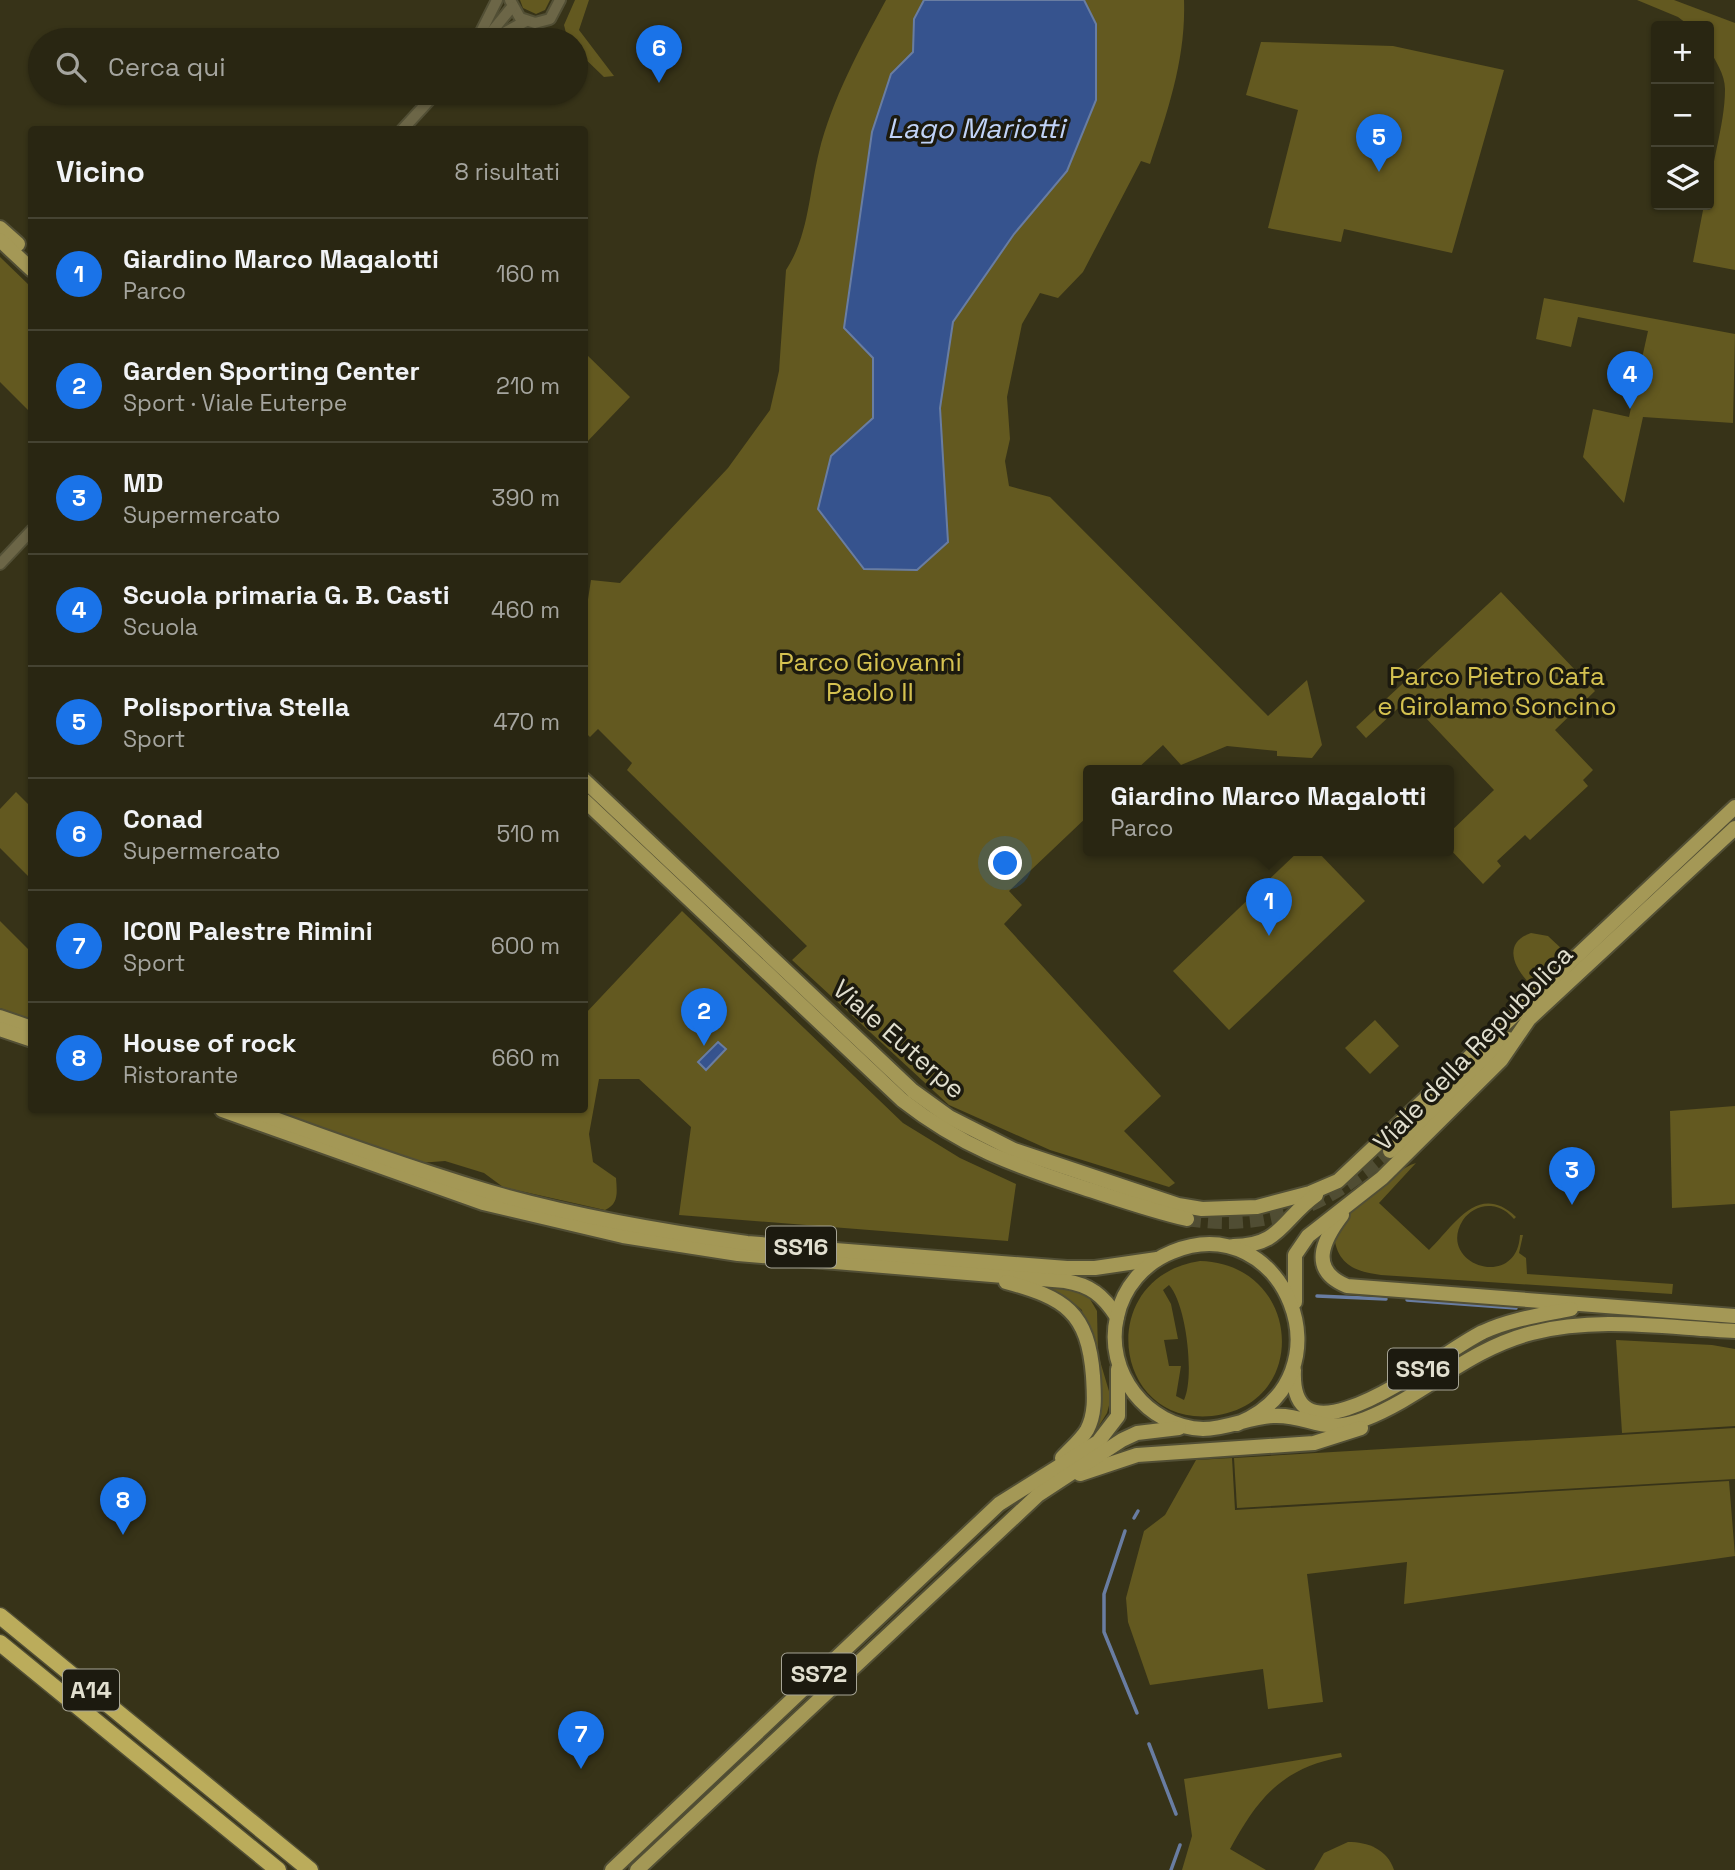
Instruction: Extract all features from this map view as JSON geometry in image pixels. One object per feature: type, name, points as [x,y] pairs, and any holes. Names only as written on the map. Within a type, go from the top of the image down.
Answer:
[{"type":"highway","name":"A14","points":[[0,1616],[310,1870]]},
{"type":"highway","name":"A14","points":[[0,1643],[278,1870]]},
{"type":"main road","points":[[0,228],[28,253]]},
{"type":"main road","points":[[0,240],[28,266]]},
{"type":"main road","name":"Viale Euterpe","points":[[588,784],[913,1091],[981,1136],[1140,1192],[1202,1209],[1257,1207],[1310,1193],[1338,1181],[1364,1159]]},
{"type":"main road","name":"Viale Euterpe","points":[[588,804],[892,1091],[930,1122],[975,1149],[1012,1164],[1187,1219]]},
{"type":"main road","name":"Viale della Repubblica","points":[[1364,1159],[1735,807]]},
{"type":"main road","name":"Viale della Repubblica","points":[[1297,1321],[1293,1275],[1295,1255],[1308,1236],[1382,1178],[1501,1060],[1529,1018],[1735,828]]},
{"type":"main road","points":[[0,1017],[28,1027]]},
{"type":"main road","points":[[1390,1152],[1529,1018]]},
{"type":"main road","points":[[0,1029],[28,1039]]},
{"type":"main road","name":"SS16","points":[[230,1113],[483,1203],[623,1236],[738,1254],[1080,1283],[1104,1297],[1117,1317]]},
{"type":"main road","name":"SS16","points":[[260,1113],[488,1191],[562,1210],[698,1237],[1067,1268],[1095,1268],[1159,1259],[1186,1248],[1220,1246],[1245,1254],[1268,1269],[1286,1291],[1297,1321],[1294,1391],[1301,1404],[1321,1413],[1338,1412],[1395,1385],[1481,1332],[1527,1317],[1587,1305],[1735,1315]]},
{"type":"main road","points":[[1220,1246],[1253,1246],[1268,1241],[1300,1207],[1338,1181]]},
{"type":"main road","points":[[1351,1203],[1325,1239],[1322,1255],[1327,1270],[1340,1283],[1587,1305]]},
{"type":"main road","name":"SS16","points":[[1159,1259],[1130,1286],[1117,1317],[1118,1361],[1124,1378],[1142,1403],[1171,1422],[1191,1427],[1220,1428],[1276,1416],[1338,1426],[1367,1419],[1461,1362],[1503,1342],[1541,1331],[1585,1323],[1735,1334]]},
{"type":"main road","name":"SS72","points":[[974,1274],[1031,1290],[1060,1303],[1073,1314],[1088,1337],[1094,1396],[1090,1420],[1087,1430],[1053,1469]]},
{"type":"main road","name":"SS72","points":[[612,1870],[999,1504],[1098,1442],[1118,1416],[1118,1361]]},
{"type":"main road","name":"SS16","points":[[1237,1424],[1273,1401],[1295,1363]]},
{"type":"main road","name":"SS72","points":[[1038,1495],[1096,1467],[1137,1455],[1301,1444],[1340,1437],[1374,1421],[1400,1401]]},
{"type":"main road","name":"SS72","points":[[637,1870],[1038,1495],[1090,1459],[1137,1433],[1191,1427]]},
{"type":"street","points":[[483,28],[497,0]]},
{"type":"street","points":[[494,28],[511,4],[526,21],[535,23],[550,19],[560,0]]},
{"type":"street","points":[[513,28],[526,21]]},
{"type":"street","points":[[406,126],[425,105]]},
{"type":"street","points":[[0,564],[28,534]]},
{"type":"green space","points":[[520,0],[550,0],[545,10],[536,14],[523,8]]},
{"type":"green space","points":[[575,0],[589,0],[580,28],[565,28]]},
{"type":"green space","name":"Parco Giovanni Paolo II","points":[[886,0],[1184,0],[1179,63],[1150,164],[1141,161],[1083,272],[1058,298],[1040,293],[1022,324],[1007,397],[1010,439],[1005,461],[1009,486],[1050,497],[1268,716],[1307,680],[1322,745],[1312,758],[1277,756],[1277,751],[1227,746],[1181,765],[1163,745],[1141,765],[1083,765],[1083,821],[1009,891],[1022,905],[1004,924],[1161,1096],[1124,1131],[1175,1183],[1169,1187],[1050,1150],[949,1105],[792,960],[807,946],[627,770],[632,763],[598,729],[590,737],[588,735],[588,599],[591,580],[620,583],[728,468],[770,410],[779,371],[786,270],[794,257],[804,228],[816,167],[831,113]]},
{"type":"green space","points":[[1637,0],[1674,0],[1735,23],[1735,270],[1693,262],[1703,210],[1714,210],[1714,164],[1725,89],[1714,58],[1714,21],[1683,21]]},
{"type":"green space","points":[[588,42],[614,76],[604,77],[588,62]]},
{"type":"green space","points":[[1261,42],[1393,46],[1504,70],[1452,253],[1344,229],[1341,242],[1268,228],[1298,110],[1246,95]]},
{"type":"green space","points":[[0,257],[28,284],[28,410],[0,382]]},
{"type":"green space","points":[[1544,298],[1735,334],[1733,423],[1643,417],[1624,503],[1583,457],[1593,409],[1629,417],[1648,331],[1578,317],[1571,347],[1536,339]]},
{"type":"green space","points":[[588,356],[630,397],[588,441]]},
{"type":"green space","name":"Parco Pietro Cafa e Girolamo Soncino","points":[[1501,592],[1595,691],[1555,730],[1593,770],[1583,780],[1588,786],[1530,840],[1525,835],[1497,861],[1501,866],[1483,884],[1454,853],[1454,828],[1494,790],[1408,699],[1366,738],[1356,727]]},
{"type":"green space","points":[[16,792],[28,804],[28,876],[0,848],[0,809]]},
{"type":"green space","points":[[1294,856],[1322,856],[1365,901],[1229,1030],[1173,971]]},
{"type":"green space","points":[[682,911],[903,1123],[960,1158],[1016,1184],[1008,1241],[679,1215],[691,1127],[639,1079],[599,1079],[589,1134],[593,1162],[616,1178],[617,1188],[615,1201],[605,1210],[503,1187],[484,1173],[445,1161],[419,1163],[283,1113],[588,1113],[588,1011]]},
{"type":"green space","points":[[0,921],[28,949],[28,1018],[0,1008]]},
{"type":"green space","points":[[1531,933],[1548,936],[1564,951],[1530,984],[1519,971],[1514,949],[1522,937]]},
{"type":"green space","points":[[1375,1020],[1399,1046],[1370,1074],[1345,1048]]},
{"type":"green space","points":[[1735,1106],[1735,1204],[1672,1208],[1670,1111]]},
{"type":"green space","points":[[1416,1163],[1379,1203],[1429,1250],[1468,1211],[1478,1205],[1490,1204],[1502,1207],[1516,1217],[1514,1219],[1507,1212],[1495,1207],[1483,1206],[1475,1209],[1463,1220],[1457,1236],[1460,1249],[1468,1259],[1480,1265],[1493,1267],[1506,1263],[1516,1253],[1520,1235],[1523,1235],[1519,1253],[1526,1258],[1527,1274],[1673,1284],[1672,1294],[1381,1275],[1351,1266],[1337,1250],[1335,1242],[1338,1232],[1355,1208],[1368,1196],[1394,1175]]},
{"type":"green space","points":[[1200,1261],[1234,1268],[1259,1285],[1275,1309],[1282,1336],[1279,1363],[1266,1388],[1244,1407],[1212,1416],[1178,1413],[1153,1398],[1136,1376],[1129,1348],[1131,1320],[1143,1293],[1166,1273]],"holes":[[[1169,1285],[1175,1294],[1184,1323],[1189,1358],[1184,1400],[1176,1396],[1181,1366],[1169,1366],[1164,1340],[1178,1339],[1171,1304],[1163,1290]]]},
{"type":"green space","points":[[1048,1286],[1087,1294],[1097,1311],[1098,1354],[1111,1398],[1107,1413],[1094,1430],[1082,1310]]},
{"type":"green space","points":[[1616,1340],[1712,1345],[1735,1349],[1735,1426],[1622,1433]]},
{"type":"green space","points":[[1735,1428],[1735,1479],[1237,1508],[1234,1458]]},
{"type":"green space","points":[[1232,1458],[1235,1510],[1729,1481],[1735,1556],[1404,1604],[1407,1562],[1307,1574],[1323,1702],[1268,1709],[1263,1669],[1150,1685],[1128,1622],[1126,1598],[1144,1531],[1165,1515],[1196,1460]]},
{"type":"green space","points":[[1341,1753],[1342,1757],[1321,1762],[1288,1777],[1262,1800],[1240,1831],[1230,1849],[1266,1870],[1182,1870],[1192,1836],[1184,1779]]},
{"type":"green space","points":[[1348,1842],[1363,1843],[1376,1848],[1387,1857],[1394,1870],[1314,1870],[1324,1853]]},
{"type":"water","name":"Lago Mariotti","points":[[924,0],[1084,0],[1096,24],[1096,100],[1067,171],[1014,234],[953,322],[940,408],[948,542],[917,570],[864,569],[818,509],[831,456],[873,418],[873,358],[844,328],[872,132],[891,74],[913,52],[914,19]]},
{"type":"water","points":[[718,1042],[726,1049],[706,1070],[698,1062]]},
{"type":"waterway","points":[[1317,1296],[1386,1299]]},
{"type":"waterway","points":[[1407,1300],[1516,1308]]},
{"type":"waterway","points":[[1134,1518],[1138,1511]]},
{"type":"waterway","points":[[1125,1531],[1104,1594],[1104,1632],[1137,1713]]},
{"type":"waterway","points":[[1149,1744],[1176,1814]]},
{"type":"waterway","points":[[1171,1870],[1180,1845]]},
{"type":"tunnel","points":[[1187,1219],[1246,1221],[1297,1210],[1344,1187],[1390,1151]]},
{"type":"place","name":"Conad","points":[[659,83]]},
{"type":"place","name":"Polisportiva Stella","points":[[1379,172]]},
{"type":"place","name":"Scuola primaria G. B. Casti","points":[[1630,409]]},
{"type":"place","name":"Giardino Marco Magalotti","points":[[1269,936]]},
{"type":"place","name":"Garden Sporting Center","points":[[704,1046]]},
{"type":"place","name":"MD","points":[[1572,1205]]},
{"type":"place","name":"House of rock","points":[[123,1535]]},
{"type":"place","name":"ICON Palestre Rimini","points":[[581,1769]]}]
